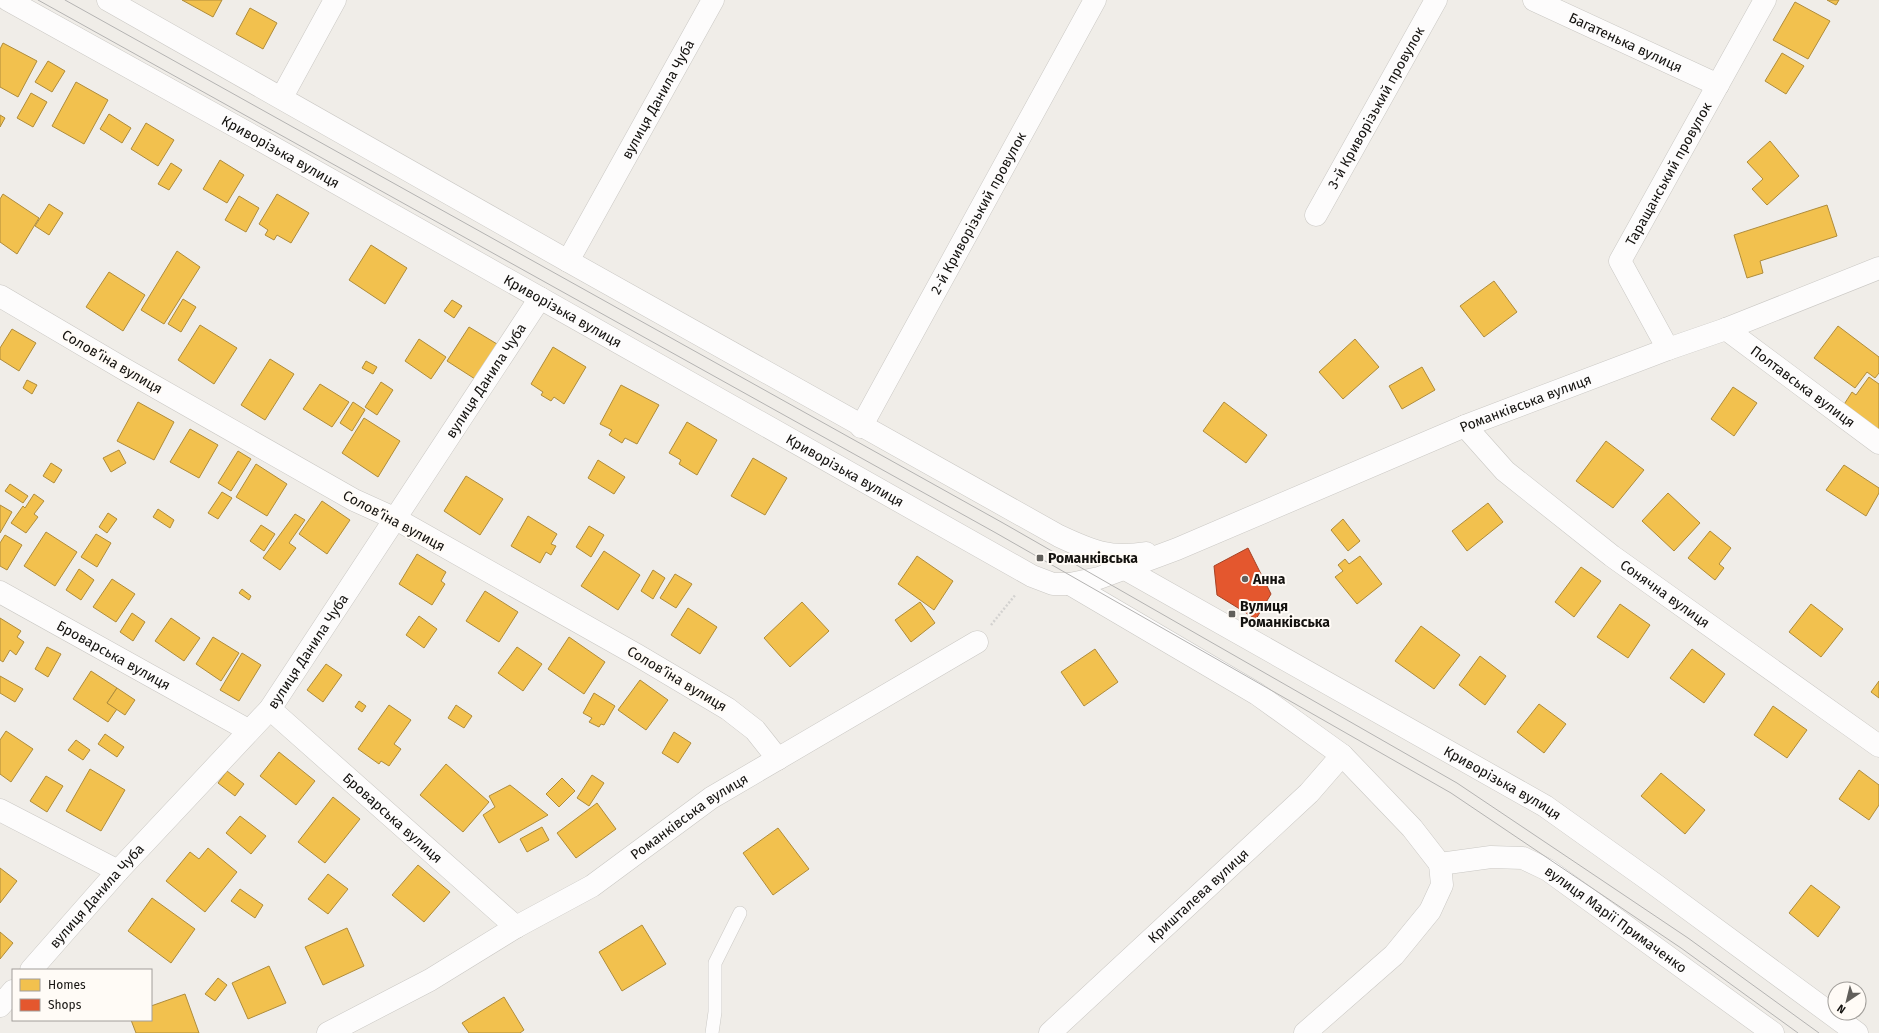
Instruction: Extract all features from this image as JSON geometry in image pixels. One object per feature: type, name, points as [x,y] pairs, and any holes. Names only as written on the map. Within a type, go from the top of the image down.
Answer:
[{"type":"street","name":"Криворізька вулиця","points":[[8,0],[1032,576],[1053,584],[1070,584],[1099,578],[1176,549]]},
{"type":"street","name":"Криворізька вулиця","points":[[108,0],[282,97],[862,427],[1059,536],[1125,568],[1545,806],[1647,878],[1857,1033]]},
{"type":"street","points":[[282,97],[335,0]]},
{"type":"street","name":"вулиця Данила Чуба","points":[[568,261],[713,0]]},
{"type":"street","name":"2-й Криворізький провулок","points":[[862,427],[1095,0]]},
{"type":"street","name":"3-й Криворізький провулок","points":[[1316,215],[1436,0]]},
{"type":"street","name":"Багатенька вулиця","points":[[1534,0],[1718,85]]},
{"type":"street","name":"Таращанський провулок","points":[[1668,349],[1620,261],[1765,0]]},
{"type":"street","name":"Романківська вулиця","points":[[1176,549],[1465,426],[1668,349],[1726,329],[1879,268]]},
{"type":"street","name":"Соловʼїна вулиця","points":[[0,296],[124,369],[354,500],[396,519],[638,655],[728,709],[755,730],[778,759]]},
{"type":"street","name":"вулиця Данила Чуба","points":[[32,969],[118,870],[270,708],[396,519],[540,298]]},
{"type":"street","name":"Полтавська вулиця","points":[[1726,329],[1879,443]]},
{"type":"street","name":"Сонячна вулиця","points":[[1465,426],[1506,471],[1612,556],[1879,746]]},
{"type":"street","name":"Криворізька вулиця","points":[[1092,551],[1125,556],[1176,549]]},
{"type":"street","points":[[1070,584],[1257,694],[1342,755],[1412,828],[1440,864],[1442,885],[1430,910],[1394,955],[1305,1033]]},
{"type":"street","name":"Броварська вулиця","points":[[0,592],[248,730]]},
{"type":"street","name":"Романківська вулиця","points":[[328,1033],[430,980],[516,927],[592,886],[710,798],[977,642]]},
{"type":"street","name":"Броварська вулиця","points":[[270,708],[516,927]]},
{"type":"street","name":"Кришталева вулиця","points":[[1050,1033],[1309,793],[1342,755]]},
{"type":"street","points":[[0,810],[118,870]]},
{"type":"street","name":"вулиця Марії Примаченко","points":[[1440,864],[1492,857],[1523,858],[1548,870],[1773,1033]]},
{"type":"street","points":[[0,1006],[12,992]]},
{"type":"lane","points":[[712,1033],[715,1012],[715,963],[740,914]]},
{"type":"path","points":[[977,642],[1032,576]]},
{"type":"building: Homes","points":[[182,0],[222,0],[213,17]]},
{"type":"building: Homes","points":[[1827,0],[1839,0],[1836,5]]},
{"type":"building: Homes","points":[[1795,2],[1830,21],[1808,59],[1773,40]]},
{"type":"building: Homes","points":[[250,8],[277,23],[263,49],[236,34]]},
{"type":"building: Homes","points":[[3,43],[37,61],[18,97],[0,87],[0,49]]},
{"type":"building: Homes","points":[[1782,53],[1804,66],[1786,94],[1765,81]]},
{"type":"building: Homes","points":[[48,61],[65,71],[52,92],[35,82]]},
{"type":"building: Homes","points":[[76,82],[108,100],[84,144],[52,126]]},
{"type":"building: Homes","points":[[31,93],[47,102],[33,127],[17,118]]},
{"type":"building: Homes","points":[[109,114],[131,128],[122,143],[100,129]]},
{"type":"building: Homes","points":[[0,115],[5,118],[0,127]]},
{"type":"building: Homes","points":[[146,123],[174,140],[158,166],[131,149]]},
{"type":"building: Homes","points":[[1770,141],[1799,176],[1767,205],[1752,189],[1763,179],[1747,162]]},
{"type":"building: Homes","points":[[220,160],[244,175],[227,203],[203,189]]},
{"type":"building: Homes","points":[[171,163],[182,170],[169,190],[158,184]]},
{"type":"building: Homes","points":[[3,194],[39,218],[17,254],[0,242],[0,199]]},
{"type":"building: Homes","points":[[277,194],[309,213],[291,243],[277,235],[274,240],[265,235],[268,230],[259,224]]},
{"type":"building: Homes","points":[[239,196],[259,208],[246,232],[225,220]]},
{"type":"building: Homes","points":[[49,204],[63,213],[49,235],[35,226]]},
{"type":"building: Homes","points":[[1827,205],[1837,236],[1760,261],[1763,273],[1747,278],[1734,235]]},
{"type":"building: Homes","points":[[371,245],[407,268],[385,304],[349,280]]},
{"type":"building: Homes","points":[[177,251],[200,267],[164,324],[141,310]]},
{"type":"building: Homes","points":[[109,272],[145,295],[123,331],[86,307]]},
{"type":"building: Homes","points":[[1494,281],[1517,312],[1484,337],[1460,306]]},
{"type":"building: Homes","points":[[183,299],[196,307],[181,332],[168,324]]},
{"type":"building: Homes","points":[[452,300],[462,306],[454,318],[444,311]]},
{"type":"building: Homes","points":[[200,325],[237,348],[214,384],[178,360]]},
{"type":"building: Homes","points":[[1838,326],[1879,357],[1879,373],[1875,378],[1867,372],[1855,388],[1814,358]]},
{"type":"building: Homes","points":[[469,327],[497,344],[475,379],[447,361]]},
{"type":"building: Homes","points":[[12,329],[36,343],[19,371],[0,359],[0,348]]},
{"type":"building: Homes","points":[[419,339],[446,357],[431,379],[405,361]]},
{"type":"building: Homes","points":[[1355,339],[1379,367],[1343,399],[1319,372]]},
{"type":"building: Homes","points":[[553,347],[586,367],[564,404],[554,397],[551,401],[541,395],[543,392],[531,384]]},
{"type":"building: Homes","points":[[270,359],[294,374],[265,420],[241,405]]},
{"type":"building: Homes","points":[[366,361],[377,367],[373,374],[362,368]]},
{"type":"building: Homes","points":[[1422,367],[1435,390],[1402,409],[1389,386]]},
{"type":"building: Homes","points":[[1869,377],[1879,384],[1879,431],[1843,406],[1852,392],[1856,395]]},
{"type":"building: Homes","points":[[27,380],[37,385],[32,394],[23,388]]},
{"type":"building: Homes","points":[[381,382],[393,390],[377,415],[365,407]]},
{"type":"building: Homes","points":[[320,384],[349,402],[332,427],[303,409]]},
{"type":"building: Homes","points":[[621,385],[659,405],[637,444],[625,438],[622,443],[609,435],[612,430],[600,424]]},
{"type":"building: Homes","points":[[1733,387],[1757,403],[1734,436],[1711,419]]},
{"type":"building: Homes","points":[[138,402],[174,422],[154,460],[117,441]]},
{"type":"building: Homes","points":[[353,402],[365,410],[352,431],[340,423]]},
{"type":"building: Homes","points":[[1224,402],[1267,435],[1246,463],[1203,431]]},
{"type":"building: Homes","points":[[364,418],[400,441],[378,477],[342,453]]},
{"type":"building: Homes","points":[[687,422],[717,440],[697,475],[679,464],[681,460],[669,453]]},
{"type":"building: Homes","points":[[190,429],[218,445],[199,478],[170,462]]},
{"type":"building: Homes","points":[[1606,441],[1644,470],[1613,508],[1576,481]]},
{"type":"building: Homes","points":[[119,450],[126,463],[111,472],[103,458]]},
{"type":"building: Homes","points":[[238,451],[251,459],[231,491],[218,483]]},
{"type":"building: Homes","points":[[753,458],[787,478],[765,515],[731,496]]},
{"type":"building: Homes","points":[[598,460],[625,477],[614,494],[588,478]]},
{"type":"building: Homes","points":[[51,463],[62,470],[54,483],[43,476]]},
{"type":"building: Homes","points":[[256,464],[287,484],[267,516],[236,497]]},
{"type":"building: Homes","points":[[1844,465],[1879,488],[1879,493],[1866,516],[1826,490]]},
{"type":"building: Homes","points":[[466,476],[503,499],[480,535],[444,511]]},
{"type":"building: Homes","points":[[10,484],[28,496],[23,503],[5,491]]},
{"type":"building: Homes","points":[[222,492],[232,498],[218,519],[208,513]]},
{"type":"building: Homes","points":[[1668,493],[1700,523],[1674,551],[1642,521]]},
{"type":"building: Homes","points":[[34,494],[44,501],[34,514],[38,517],[26,533],[11,523],[23,506],[25,508]]},
{"type":"building: Homes","points":[[322,501],[350,520],[327,554],[299,534]]},
{"type":"building: Homes","points":[[1488,503],[1503,522],[1467,551],[1452,531]]},
{"type":"building: Homes","points":[[0,505],[12,512],[0,533]]},
{"type":"building: Homes","points":[[158,509],[174,520],[170,528],[153,517]]},
{"type":"building: Homes","points":[[108,513],[117,519],[107,533],[99,527]]},
{"type":"building: Homes","points":[[295,514],[305,520],[289,543],[296,548],[280,570],[263,558]]},
{"type":"building: Homes","points":[[528,516],[557,534],[551,544],[556,546],[551,555],[546,552],[540,563],[511,546]]},
{"type":"building: Homes","points":[[1343,519],[1360,541],[1348,551],[1331,530]]},
{"type":"building: Homes","points":[[261,525],[275,534],[264,551],[250,541]]},
{"type":"building: Homes","points":[[589,526],[604,535],[591,557],[576,547]]},
{"type":"building: Homes","points":[[1710,531],[1731,548],[1719,564],[1724,568],[1715,580],[1688,558]]},
{"type":"building: Homes","points":[[46,532],[77,552],[55,586],[24,566]]},
{"type":"building: Homes","points":[[96,534],[111,543],[97,567],[81,557]]},
{"type":"building: Homes","points":[[5,535],[22,545],[7,570],[0,566],[0,543]]},
{"type":"building: Homes","points":[[604,551],[640,575],[618,610],[581,586]]},
{"type":"building: Homes","points":[[417,554],[446,572],[441,581],[445,584],[432,605],[399,584]]},
{"type":"building: Homes","points":[[917,556],[953,581],[934,610],[898,584]]},
{"type":"building: Homes","points":[[1360,556],[1382,584],[1357,604],[1335,577],[1343,571],[1338,565],[1345,559],[1349,564]]},
{"type":"building: Homes","points":[[1581,567],[1601,581],[1574,617],[1555,602]]},
{"type":"building: Homes","points":[[79,569],[94,580],[81,600],[66,590]]},
{"type":"building: Homes","points":[[653,570],[665,578],[653,599],[641,591]]},
{"type":"building: Homes","points":[[675,574],[692,584],[676,608],[660,598]]},
{"type":"building: Homes","points":[[112,579],[135,594],[116,622],[93,607]]},
{"type":"building: Homes","points":[[242,589],[251,596],[249,600],[239,593]]},
{"type":"building: Homes","points":[[485,591],[518,612],[499,642],[466,621]]},
{"type":"building: Homes","points":[[802,602],[829,631],[790,667],[764,638]]},
{"type":"building: Homes","points":[[920,602],[935,623],[911,642],[895,620]]},
{"type":"building: Homes","points":[[1620,604],[1650,625],[1628,658],[1597,637]]},
{"type":"building: Homes","points":[[1811,604],[1843,629],[1821,657],[1789,632]]},
{"type":"building: Homes","points":[[688,608],[717,627],[700,654],[671,635]]},
{"type":"building: Homes","points":[[132,613],[145,622],[133,641],[120,632]]},
{"type":"building: Homes","points":[[419,616],[437,629],[424,648],[406,635]]},
{"type":"building: Homes","points":[[0,618],[21,631],[17,637],[24,642],[16,655],[10,650],[3,662],[0,660]]},
{"type":"building: Homes","points":[[171,618],[200,638],[184,661],[155,641]]},
{"type":"building: Homes","points":[[1421,626],[1460,655],[1434,689],[1395,661]]},
{"type":"building: Homes","points":[[213,637],[239,653],[221,681],[196,664]]},
{"type":"building: Homes","points":[[569,637],[605,662],[584,694],[548,669]]},
{"type":"building: Homes","points":[[47,647],[61,654],[48,677],[35,669]]},
{"type":"building: Homes","points":[[517,647],[542,664],[523,691],[498,673]]},
{"type":"building: Homes","points":[[1095,649],[1118,682],[1084,706],[1061,672]]},
{"type":"building: Homes","points":[[1692,649],[1725,674],[1704,703],[1670,678]]},
{"type":"building: Homes","points":[[242,653],[261,665],[239,701],[220,690]]},
{"type":"building: Homes","points":[[1480,656],[1506,676],[1485,705],[1459,685]]},
{"type":"building: Homes","points":[[326,664],[342,675],[323,702],[307,690]]},
{"type":"building: Homes","points":[[91,671],[117,688],[107,703],[117,709],[108,722],[73,699]]},
{"type":"building: Homes","points":[[0,676],[23,689],[15,702],[0,693]]},
{"type":"building: Homes","points":[[640,680],[668,700],[646,730],[618,710]]},
{"type":"building: Homes","points":[[1879,681],[1879,698],[1871,692]]},
{"type":"building: Homes","points":[[117,688],[135,700],[125,715],[107,703]]},
{"type":"building: Homes","points":[[594,693],[615,706],[604,725],[601,724],[599,727],[589,722],[592,718],[583,713]]},
{"type":"building: Homes","points":[[359,701],[366,706],[362,712],[355,707]]},
{"type":"building: Homes","points":[[1539,704],[1566,724],[1544,753],[1517,732]]},
{"type":"building: Homes","points":[[389,705],[411,720],[394,744],[401,749],[389,766],[381,761],[379,764],[358,749]]},
{"type":"building: Homes","points":[[456,705],[472,716],[464,728],[448,718]]},
{"type":"building: Homes","points":[[1773,706],[1807,730],[1787,758],[1754,735]]},
{"type":"building: Homes","points":[[6,731],[33,749],[11,782],[0,774],[0,740]]},
{"type":"building: Homes","points":[[674,732],[691,743],[678,763],[662,753]]},
{"type":"building: Homes","points":[[105,734],[124,747],[117,757],[98,744]]},
{"type":"building: Homes","points":[[76,740],[90,750],[83,760],[68,750]]},
{"type":"building: Homes","points":[[279,752],[315,781],[296,805],[260,776]]},
{"type":"building: Homes","points":[[446,764],[489,802],[463,832],[420,795]]},
{"type":"building: Homes","points":[[90,769],[125,790],[101,831],[66,811]]},
{"type":"building: Homes","points":[[1859,770],[1879,785],[1879,805],[1869,820],[1839,799]]},
{"type":"building: Homes","points":[[227,771],[244,784],[235,796],[218,783]]},
{"type":"building: Homes","points":[[1661,773],[1705,810],[1685,834],[1641,796]]},
{"type":"building: Homes","points":[[592,775],[604,783],[589,806],[577,798]]},
{"type":"building: Homes","points":[[46,776],[63,786],[47,812],[30,801]]},
{"type":"building: Homes","points":[[562,778],[575,791],[559,807],[546,794]]},
{"type":"building: Homes","points":[[510,785],[548,815],[499,843],[483,815],[495,807],[489,796]]},
{"type":"building: Homes","points":[[333,797],[360,819],[325,863],[298,842]]},
{"type":"building: Homes","points":[[597,803],[616,829],[576,858],[557,833]]},
{"type":"building: Homes","points":[[240,816],[266,836],[251,854],[226,833]]},
{"type":"building: Homes","points":[[542,827],[549,840],[527,852],[520,839]]},
{"type":"building: Homes","points":[[778,828],[809,869],[773,895],[743,853]]},
{"type":"building: Homes","points":[[208,848],[237,872],[205,912],[166,881],[190,852],[199,859]]},
{"type":"building: Homes","points":[[418,865],[450,892],[424,922],[392,895]]},
{"type":"building: Homes","points":[[0,868],[17,881],[0,903]]},
{"type":"building: Homes","points":[[328,874],[348,889],[328,914],[308,899]]},
{"type":"building: Homes","points":[[1811,885],[1840,907],[1818,937],[1789,913]]},
{"type":"building: Homes","points":[[240,889],[263,905],[255,918],[231,901]]},
{"type":"building: Homes","points":[[152,898],[195,929],[171,963],[128,931]]},
{"type":"building: Homes","points":[[642,925],[666,964],[622,991],[599,952]]},
{"type":"building: Homes","points":[[347,928],[364,966],[323,985],[305,947]]},
{"type":"building: Homes","points":[[0,932],[13,943],[0,959]]},
{"type":"building: Homes","points":[[269,966],[286,1003],[248,1019],[232,983]]},
{"type":"building: Homes","points":[[218,978],[227,985],[215,1001],[205,994]]},
{"type":"building: Homes","points":[[185,994],[199,1033],[136,1033],[131,1021],[152,1021],[152,1006]]},
{"type":"building: Homes","points":[[504,997],[524,1030],[520,1033],[469,1033],[462,1023]]},
{"type":"building: Shops","points":[[1248,548],[1271,594],[1256,619],[1217,595],[1214,566]]},
{"type":"tram line","points":[[38,0],[996,533],[1451,793],[1681,948],[1798,1033]]},
{"type":"tram line","points":[[65,0],[1003,523],[1457,783],[1688,938],[1819,1033]]},
{"type":"place","name":"Романківська","points":[[1040,558]]},
{"type":"place","name":"Анна","points":[[1245,579]]},
{"type":"place","name":"Вулиця Романківська","points":[[1232,614]]}]
